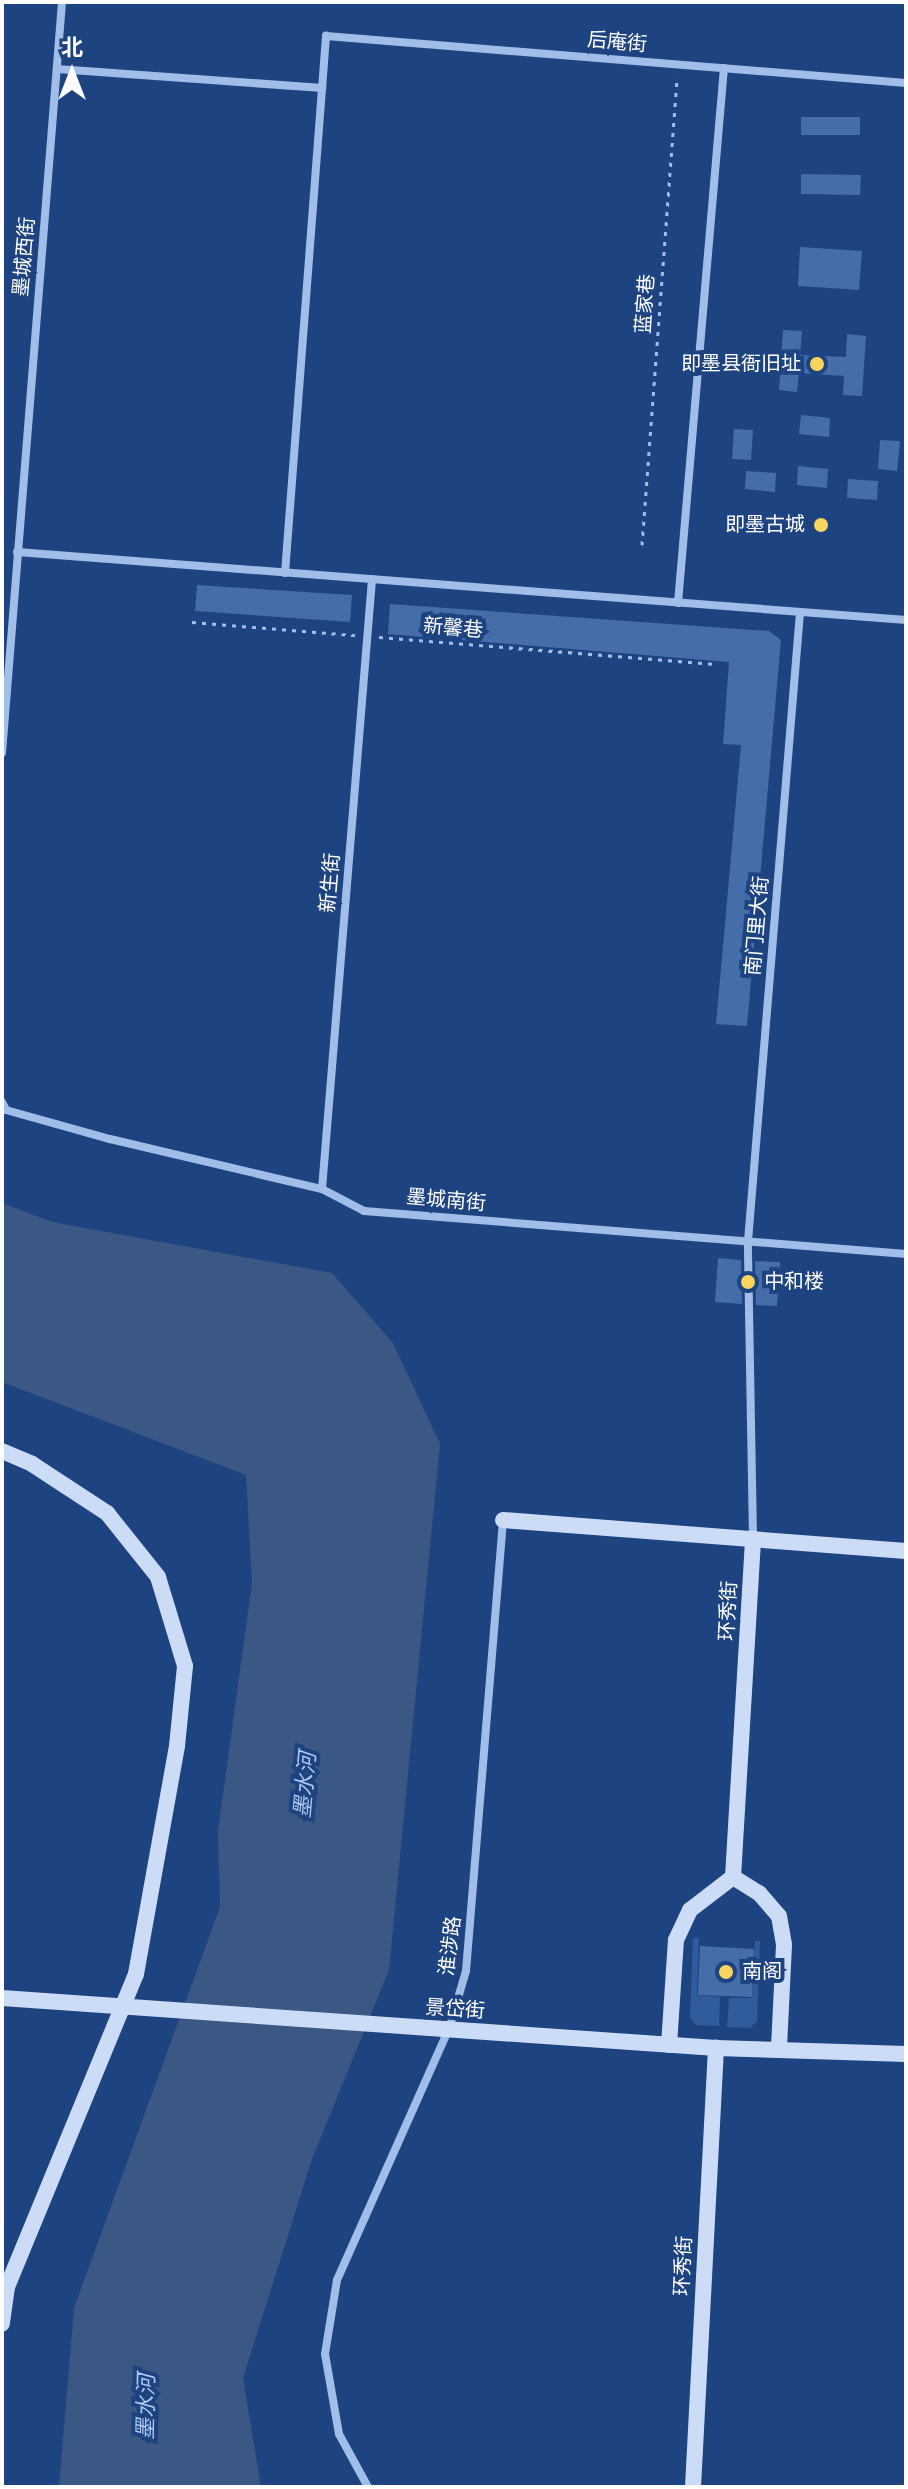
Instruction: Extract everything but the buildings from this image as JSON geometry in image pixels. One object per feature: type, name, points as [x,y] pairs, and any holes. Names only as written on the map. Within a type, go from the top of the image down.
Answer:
[{"type":"street","name":"墨城西街","points":[[2,753],[62,2]]},
{"type":"street","name":"后庵街","points":[[322,88],[326,36],[906,83]]},
{"type":"street","points":[[678,603],[724,68]]},
{"type":"street","points":[[57,69],[322,88],[285,573]]},
{"type":"street","points":[[17,552],[906,620]]},
{"type":"street","name":"新生街","points":[[322,1189],[372,579]]},
{"type":"street","name":"南门里大街","points":[[753,1539],[748,1241],[800,613]]},
{"type":"street","name":"墨城南街","points":[[2,1102],[6,1110],[36,1119],[322,1189],[364,1211],[906,1254]]},
{"type":"street","points":[[2,1451],[32,1464],[107,1513],[158,1577],[185,1666],[164,1822],[136,1974],[7,2287],[2,2324]]},
{"type":"street","points":[[503,1520],[906,1551]]},
{"type":"street","name":"淮涉路","points":[[368,2487],[339,2434],[325,2354],[337,2280],[449,2029],[466,1971],[503,1520]]},
{"type":"street","name":"环秀街","points":[[733,1877],[753,1539]]},
{"type":"street","points":[[669,2045],[676,1940],[690,1910],[733,1877],[759,1893],[779,1916],[784,1945],[779,2049]]},
{"type":"street","name":"景岱街","points":[[2,1998],[716,2048],[906,2054]]},
{"type":"street","name":"环秀街","points":[[693,2487],[716,2048]]},
{"type":"path","name":"蓝家巷","points":[[642,545],[678,64]]},
{"type":"path","name":"新馨巷","points":[[192,622],[712,664]]},
{"type":"shaded area","points":[[693,1938],[699,1938],[697,1995],[720,1997],[719,2026],[696,2025],[690,2017]]},
{"type":"shaded area","points":[[755,1941],[760,1941],[757,2021],[750,2028],[727,2027],[729,1998],[752,1998]]},
{"type":"water","name":"墨水河","points":[[2,1203],[52,1222],[332,1273],[393,1343],[440,1444],[389,1970],[312,2159],[243,2378],[261,2487],[59,2487],[74,2308],[220,1907],[218,1831],[252,1583],[246,1475],[2,1382]]},
{"type":"place","name":"即墨县衙旧址","points":[[817,364]]},
{"type":"place","name":"即墨古城","points":[[821,525]]},
{"type":"place","name":"中和楼","points":[[748,1282]]},
{"type":"place","name":"南阁","points":[[726,1972]]}]
